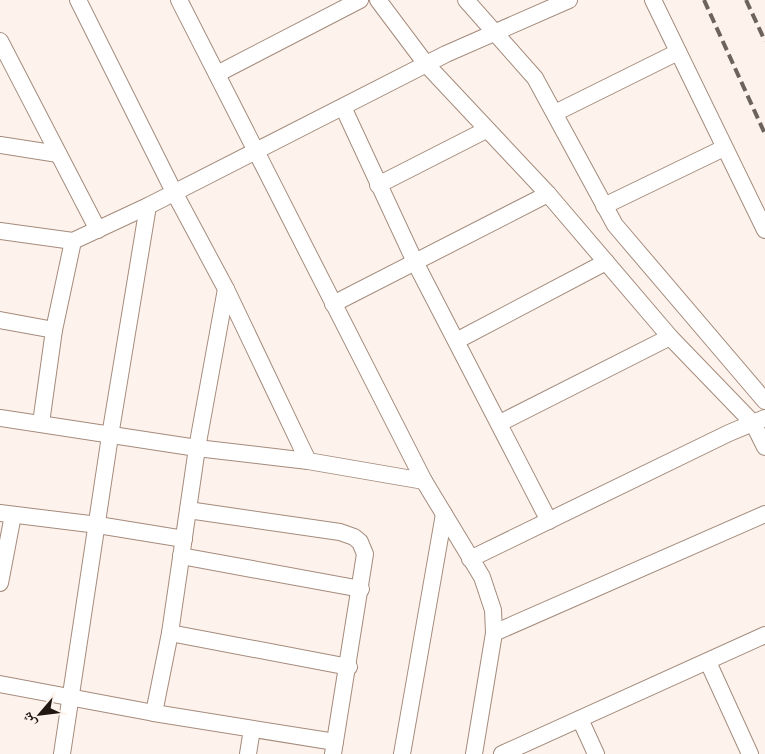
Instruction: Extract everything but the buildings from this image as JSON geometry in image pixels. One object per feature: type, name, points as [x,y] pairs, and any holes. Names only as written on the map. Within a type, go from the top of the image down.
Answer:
[{"type":"street","points":[[78,0],[174,192],[226,289],[308,461]]},
{"type":"street","points":[[179,0],[424,481],[488,593],[493,610],[494,633],[474,754]]},
{"type":"street","points":[[218,74],[360,0]]},
{"type":"street","points":[[378,0],[426,64],[548,194],[670,336],[759,421],[765,447]]},
{"type":"street","points":[[466,0],[535,78],[615,225],[765,401]]},
{"type":"street","points":[[0,231],[74,242],[426,64],[567,0]]},
{"type":"street","points":[[653,0],[765,230]]},
{"type":"street","points":[[0,41],[98,230]]},
{"type":"street","points":[[555,113],[678,52]]},
{"type":"street","points":[[343,106],[378,185],[416,262],[458,340],[549,522]]},
{"type":"street","points":[[378,185],[486,130]]},
{"type":"street","points":[[0,145],[58,154]]},
{"type":"street","points":[[604,206],[724,148]]},
{"type":"street","points":[[333,304],[548,194]]},
{"type":"street","points":[[62,754],[110,436],[148,206]]},
{"type":"street","points":[[41,424],[54,330],[74,242]]},
{"type":"street","points":[[458,340],[606,262]]},
{"type":"street","points":[[154,713],[170,632],[197,448],[226,289]]},
{"type":"street","points":[[0,320],[54,330]]},
{"type":"street","points":[[500,423],[670,336]]},
{"type":"street","points":[[0,418],[110,436],[308,461],[424,481]]},
{"type":"street","points":[[470,559],[759,421]]},
{"type":"street","points":[[0,684],[252,729],[334,748],[361,589],[365,554],[360,542],[354,536],[340,532],[188,510]]},
{"type":"street","points":[[0,583],[7,514],[98,525],[184,539]]},
{"type":"street","points":[[402,754],[444,514]]},
{"type":"street","points":[[494,633],[765,514]]},
{"type":"street","points":[[181,556],[361,589]]},
{"type":"street","points":[[170,632],[348,667]]},
{"type":"street","points":[[502,754],[708,662],[765,634]]},
{"type":"street","points":[[708,662],[750,754]]},
{"type":"street","points":[[580,719],[596,754]]},
{"type":"street","points":[[248,754],[252,729]]},
{"type":"railway","points":[[704,0],[765,134]]},
{"type":"railway","points":[[746,0],[765,41]]}]
